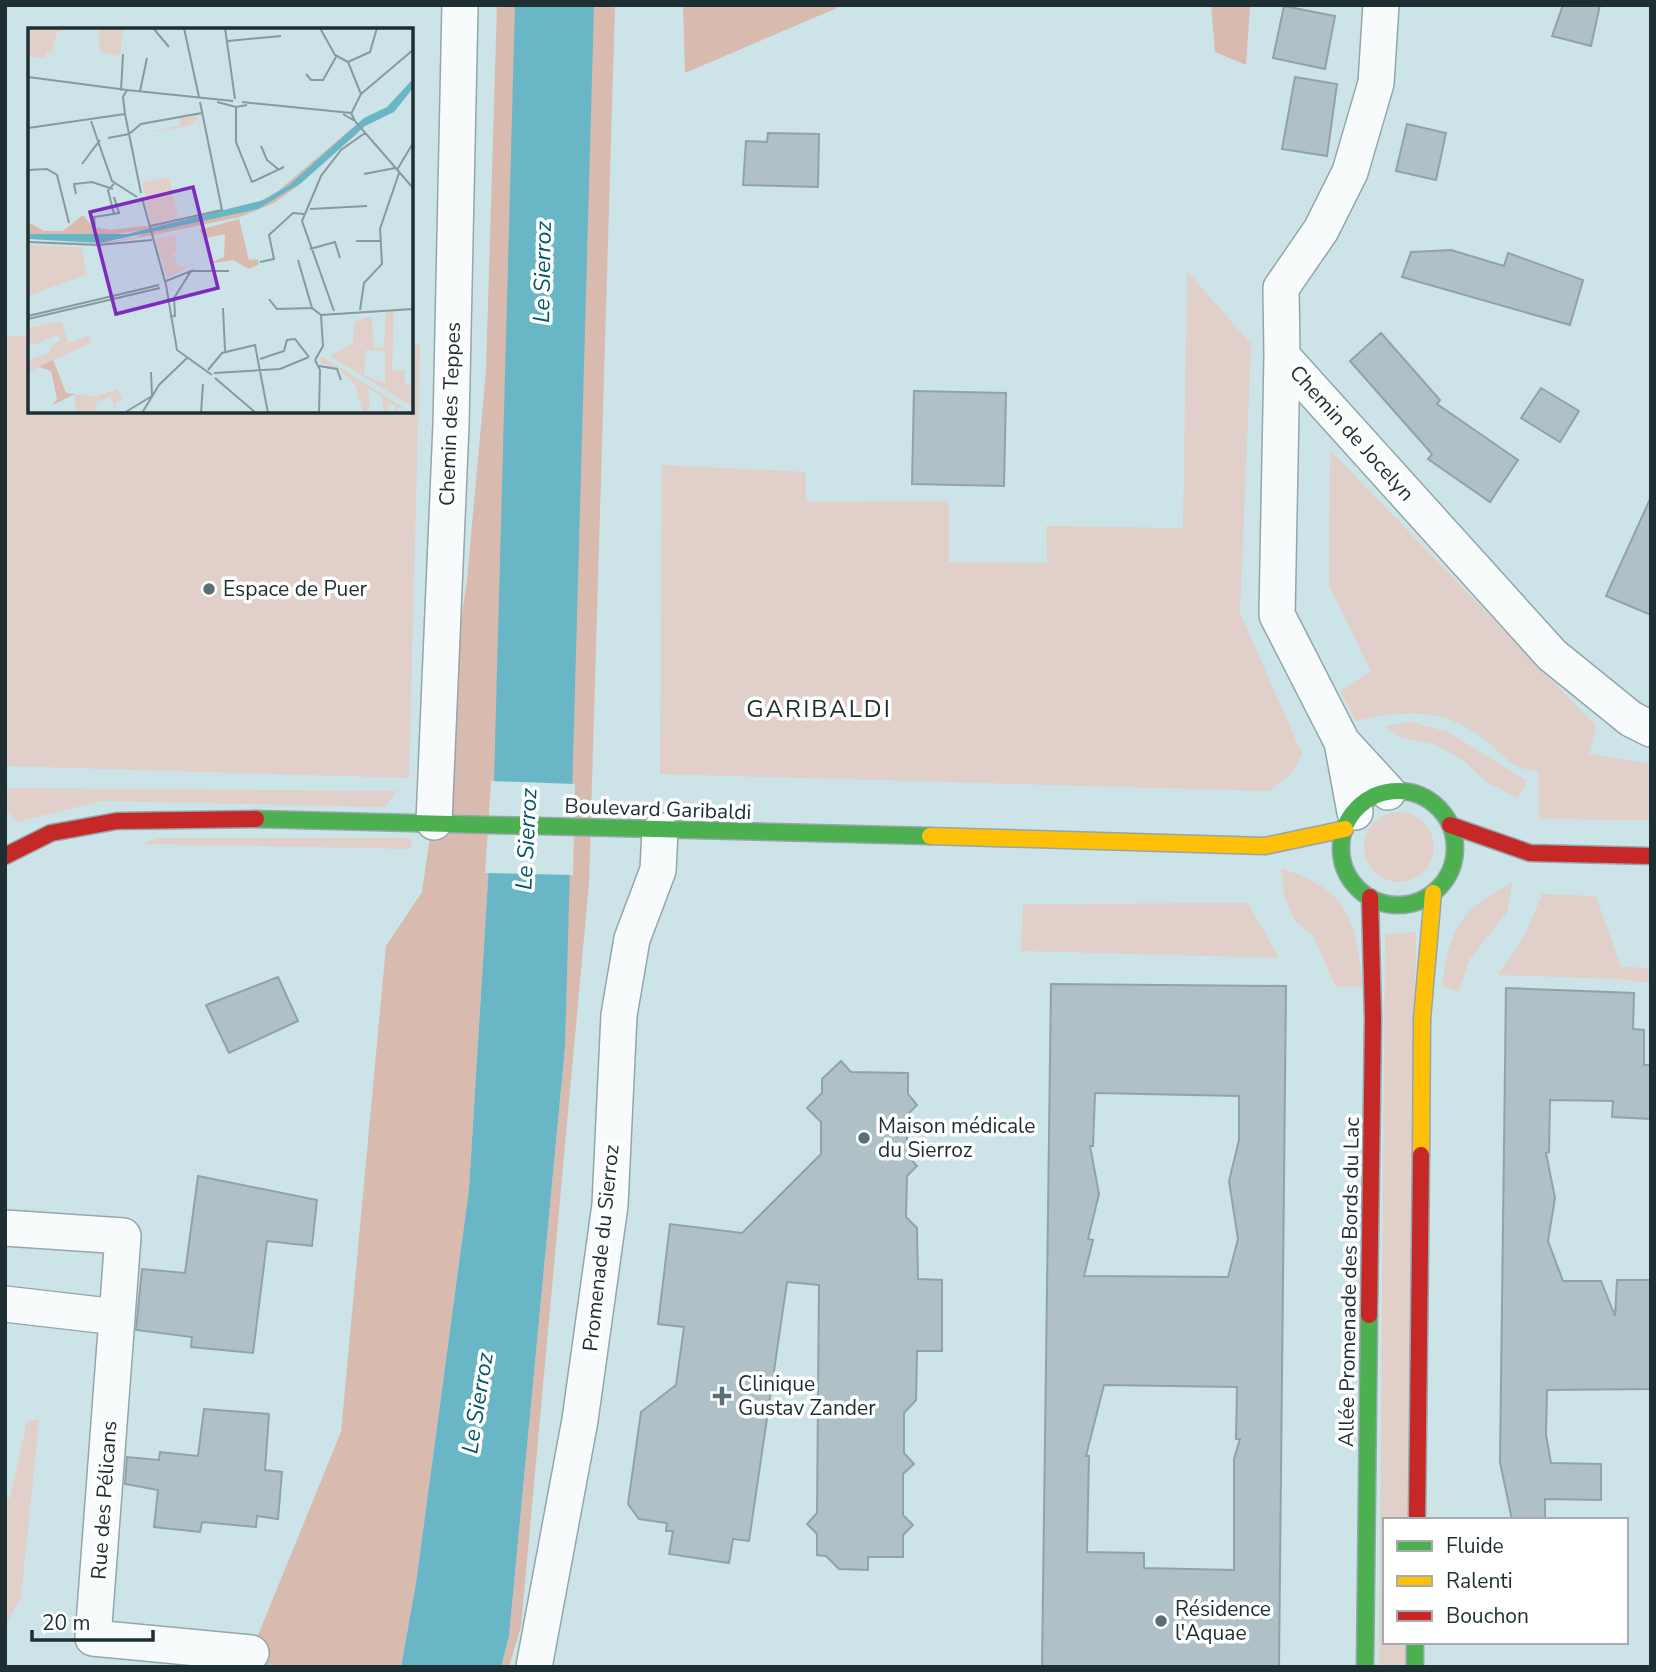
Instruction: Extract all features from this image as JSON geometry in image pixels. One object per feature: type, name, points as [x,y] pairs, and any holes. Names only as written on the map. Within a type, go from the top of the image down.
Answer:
[{"type":"main road","points":[[1406,791],[1424,797],[1440,809],[1450,825],[1455,843],[1454,862],[1446,880],[1433,893],[1402,905],[1370,897],[1339,868],[1350,820],[1369,799],[1388,792],[1406,791]]},
{"type":"main road","name":"Boulevard Garibaldi","points":[[5,856],[51,833],[117,821],[167,818],[442,822],[660,831],[1265,846],[1292,854]]},
{"type":"main road","name":"Boulevard Garibaldi","points":[[1265,846],[1350,820]]},
{"type":"main road","points":[[1450,825],[1530,853],[1651,856]]},
{"type":"main road","name":"Boulevard Garibaldi","points":[[24,830],[51,833]]},
{"type":"main road","points":[[1506,861],[1530,853]]},
{"type":"main road","points":[[1446,880],[1470,872]]},
{"type":"main road","points":[[1417,1518],[1422,1019],[1433,893]]},
{"type":"main road","name":"Allée Promenade des Bords du Lac","points":[[1365,1667],[1373,1019],[1370,897]]},
{"type":"main road","points":[[1415,1644],[1415,1667]]},
{"type":"street","name":"Chemin des Teppes","points":[[442,822],[460,5]]},
{"type":"street","points":[[1282,356],[1281,288],[1321,230],[1350,172],[1376,83],[1381,5]]},
{"type":"street","name":"Chemin de Jocelyn","points":[[1282,356],[1552,655],[1631,719],[1651,729]]},
{"type":"street","name":"Chemin de Jocelyn","points":[[1282,356],[1277,615],[1342,742],[1388,792]]},
{"type":"street","name":"Chemin de Jocelyn","points":[[1342,742],[1350,820]]},
{"type":"street","name":"Promenade du Sierroz","points":[[534,1667],[580,1420],[610,1205],[619,1015],[632,939],[658,870],[660,831]]},
{"type":"street","points":[[5,1228],[123,1236],[117,1317],[5,1304]]},
{"type":"street","name":"Rue des Pélicans","points":[[117,1317],[93,1637],[251,1653]]},
{"type":"shaded area","points":[[497,5],[615,5],[589,883],[521,1626],[509,1667],[501,1667],[509,1636],[565,1047],[571,786],[494,783],[469,1189],[416,1583],[401,1667],[245,1667],[341,1432],[386,946],[422,892],[467,580],[486,371]]},
{"type":"shaded area","points":[[683,5],[837,5],[837,8],[685,73]]},
{"type":"shaded area","points":[[1211,5],[1250,5],[1246,65],[1215,52]]},
{"type":"shaded area","points":[[1187,271],[1251,344],[1240,613],[1302,754],[1291,774],[1269,791],[660,774],[662,465],[806,472],[806,502],[949,501],[949,562],[1047,563],[1046,526],[1183,528]]},
{"type":"shaded area","name":"Espace de Puer","points":[[5,336],[28,336],[28,413],[413,413],[413,344],[420,344],[409,778],[5,766]]},
{"type":"shaded area","points":[[1330,450],[1596,726],[1589,754],[1651,764],[1651,820],[1539,819],[1538,771],[1512,763],[1465,727],[1450,720],[1420,714],[1388,715],[1356,721],[1340,691],[1371,671],[1329,586]]},
{"type":"shaded area","points":[[1412,722],[1448,732],[1527,781],[1518,798],[1486,782],[1464,761],[1436,745],[1400,737],[1385,726]]},
{"type":"shaded area","points":[[5,788],[397,791],[385,807],[102,801],[17,822],[5,809]]},
{"type":"shaded area","points":[[1399,812],[1424,822],[1434,847],[1424,872],[1399,882],[1374,872],[1364,847],[1374,822]]},
{"type":"shaded area","points":[[157,838],[411,838],[411,849],[142,844]]},
{"type":"shaded area","points":[[1281,868],[1305,877],[1336,898],[1352,925],[1364,987],[1336,987],[1313,936],[1295,921],[1284,896]]},
{"type":"shaded area","points":[[1512,883],[1507,912],[1469,960],[1459,992],[1442,986],[1449,949],[1460,923],[1480,903]]},
{"type":"shaded area","points":[[1542,894],[1596,896],[1621,967],[1651,968],[1651,983],[1618,979],[1498,975],[1525,935]]},
{"type":"shaded area","points":[[1248,903],[1279,958],[1021,951],[1023,904]]},
{"type":"shaded area","points":[[1416,932],[1409,1518],[1383,1518],[1383,1644],[1408,1644],[1408,1667],[1379,1667],[1385,934]]},
{"type":"shaded area","points":[[39,1420],[21,1598],[5,1626],[5,1497],[10,1498],[27,1421]]},
{"type":"water","name":"Le Sierroz","points":[[515,5],[594,5],[565,1047],[509,1636],[501,1667],[401,1667],[416,1583],[469,1189],[494,782]]},
{"type":"pier","points":[[491,781],[575,784],[573,875],[485,873]]},
{"type":"building","points":[[1563,5],[1600,5],[1591,46],[1552,36]]},
{"type":"building","points":[[1284,6],[1335,16],[1325,69],[1273,58]]},
{"type":"building","points":[[1295,77],[1337,84],[1327,156],[1282,149]]},
{"type":"building","points":[[1407,124],[1446,133],[1436,180],[1396,171]]},
{"type":"building","points":[[768,133],[819,134],[818,187],[743,185],[746,141],[767,142]]},
{"type":"building","points":[[1451,250],[1504,266],[1508,253],[1583,280],[1570,325],[1402,277],[1411,252]]},
{"type":"building","points":[[1381,333],[1440,400],[1437,404],[1518,460],[1490,502],[1428,459],[1432,454],[1350,361]]},
{"type":"building","points":[[1541,388],[1579,411],[1560,442],[1521,418]]},
{"type":"building","points":[[914,391],[1006,393],[1004,486],[912,484]]},
{"type":"building","points":[[1651,497],[1651,615],[1606,596]]},
{"type":"building","points":[[278,977],[298,1021],[229,1053],[206,1005]]},
{"type":"building","points":[[1051,984],[1286,986],[1279,1667],[1042,1667]],"holes":[[[1095,1093],[1239,1096],[1239,1140],[1229,1181],[1238,1239],[1228,1277],[1084,1276],[1093,1240],[1088,1239],[1099,1194],[1090,1146],[1093,1146]],[[1104,1385],[1237,1387],[1236,1439],[1240,1439],[1234,1459],[1234,1570],[1144,1568],[1144,1553],[1087,1552],[1089,1456],[1086,1456]]]},
{"type":"building","points":[[1506,988],[1634,993],[1633,1029],[1644,1030],[1644,1065],[1651,1065],[1651,1119],[1612,1117],[1613,1101],[1550,1100],[1549,1152],[1546,1153],[1555,1198],[1548,1241],[1563,1281],[1601,1281],[1615,1316],[1617,1280],[1651,1280],[1651,1389],[1547,1390],[1546,1435],[1551,1463],[1601,1464],[1601,1500],[1545,1499],[1545,1518],[1512,1518],[1500,1462]]},
{"type":"building","name":"Clinique Gustav Zander","points":[[841,1061],[851,1072],[908,1073],[908,1094],[917,1105],[907,1115],[907,1155],[917,1166],[907,1176],[906,1217],[917,1228],[918,1279],[942,1280],[942,1351],[917,1351],[916,1400],[904,1413],[904,1453],[914,1464],[903,1474],[903,1515],[913,1525],[903,1535],[903,1557],[868,1557],[868,1570],[839,1569],[826,1556],[817,1555],[817,1534],[807,1524],[817,1513],[819,1285],[787,1282],[749,1541],[733,1539],[729,1563],[669,1554],[673,1531],[666,1531],[667,1523],[639,1519],[628,1504],[641,1412],[676,1385],[684,1327],[658,1324],[670,1224],[742,1233],[821,1154],[821,1122],[807,1108],[822,1093],[822,1079]]},
{"type":"building","points":[[198,1176],[317,1200],[312,1246],[267,1241],[253,1353],[191,1347],[192,1337],[136,1330],[142,1269],[185,1273]]},
{"type":"building","points":[[204,1409],[269,1414],[265,1470],[282,1472],[278,1519],[257,1516],[256,1527],[202,1522],[200,1532],[154,1527],[158,1490],[125,1484],[127,1457],[159,1460],[160,1452],[198,1456]]},
{"type":"traffic: fast","points":[[1398,791],[1420,796],[1438,808],[1450,826],[1455,848],[1450,870],[1438,888],[1420,900],[1398,905],[1376,900],[1358,888],[1346,870],[1341,848],[1346,826],[1358,808],[1376,796],[1398,791]]},
{"type":"traffic: fast","points":[[256,819],[930,836]]},
{"type":"traffic: fast","points":[[1365,1667],[1369,1315]]},
{"type":"traffic: fast","points":[[1415,1644],[1415,1667]]},
{"type":"traffic: slow","points":[[930,836],[1265,846],[1345,829]]},
{"type":"traffic: slow","points":[[1421,1155],[1422,1019],[1433,893]]},
{"type":"traffic: jam","points":[[5,856],[51,833],[117,821],[256,819]]},
{"type":"traffic: jam","points":[[1450,825],[1530,853],[1651,856]]},
{"type":"traffic: jam","points":[[1369,1315],[1373,1019],[1370,897]]},
{"type":"traffic: jam","points":[[1417,1518],[1421,1155]]},
{"type":"place","name":"Espace de Puer","points":[[209,589]]},
{"type":"place","name":"Maison médicale du Sierroz","points":[[864,1138]]},
{"type":"place","name":"Clinique Gustav Zander","points":[[722,1396]]},
{"type":"place","name":"Résidence l'Aquae","points":[[1161,1621]]},
{"type":"district","name":"GARIBALDI","points":[[819,709]]}]
